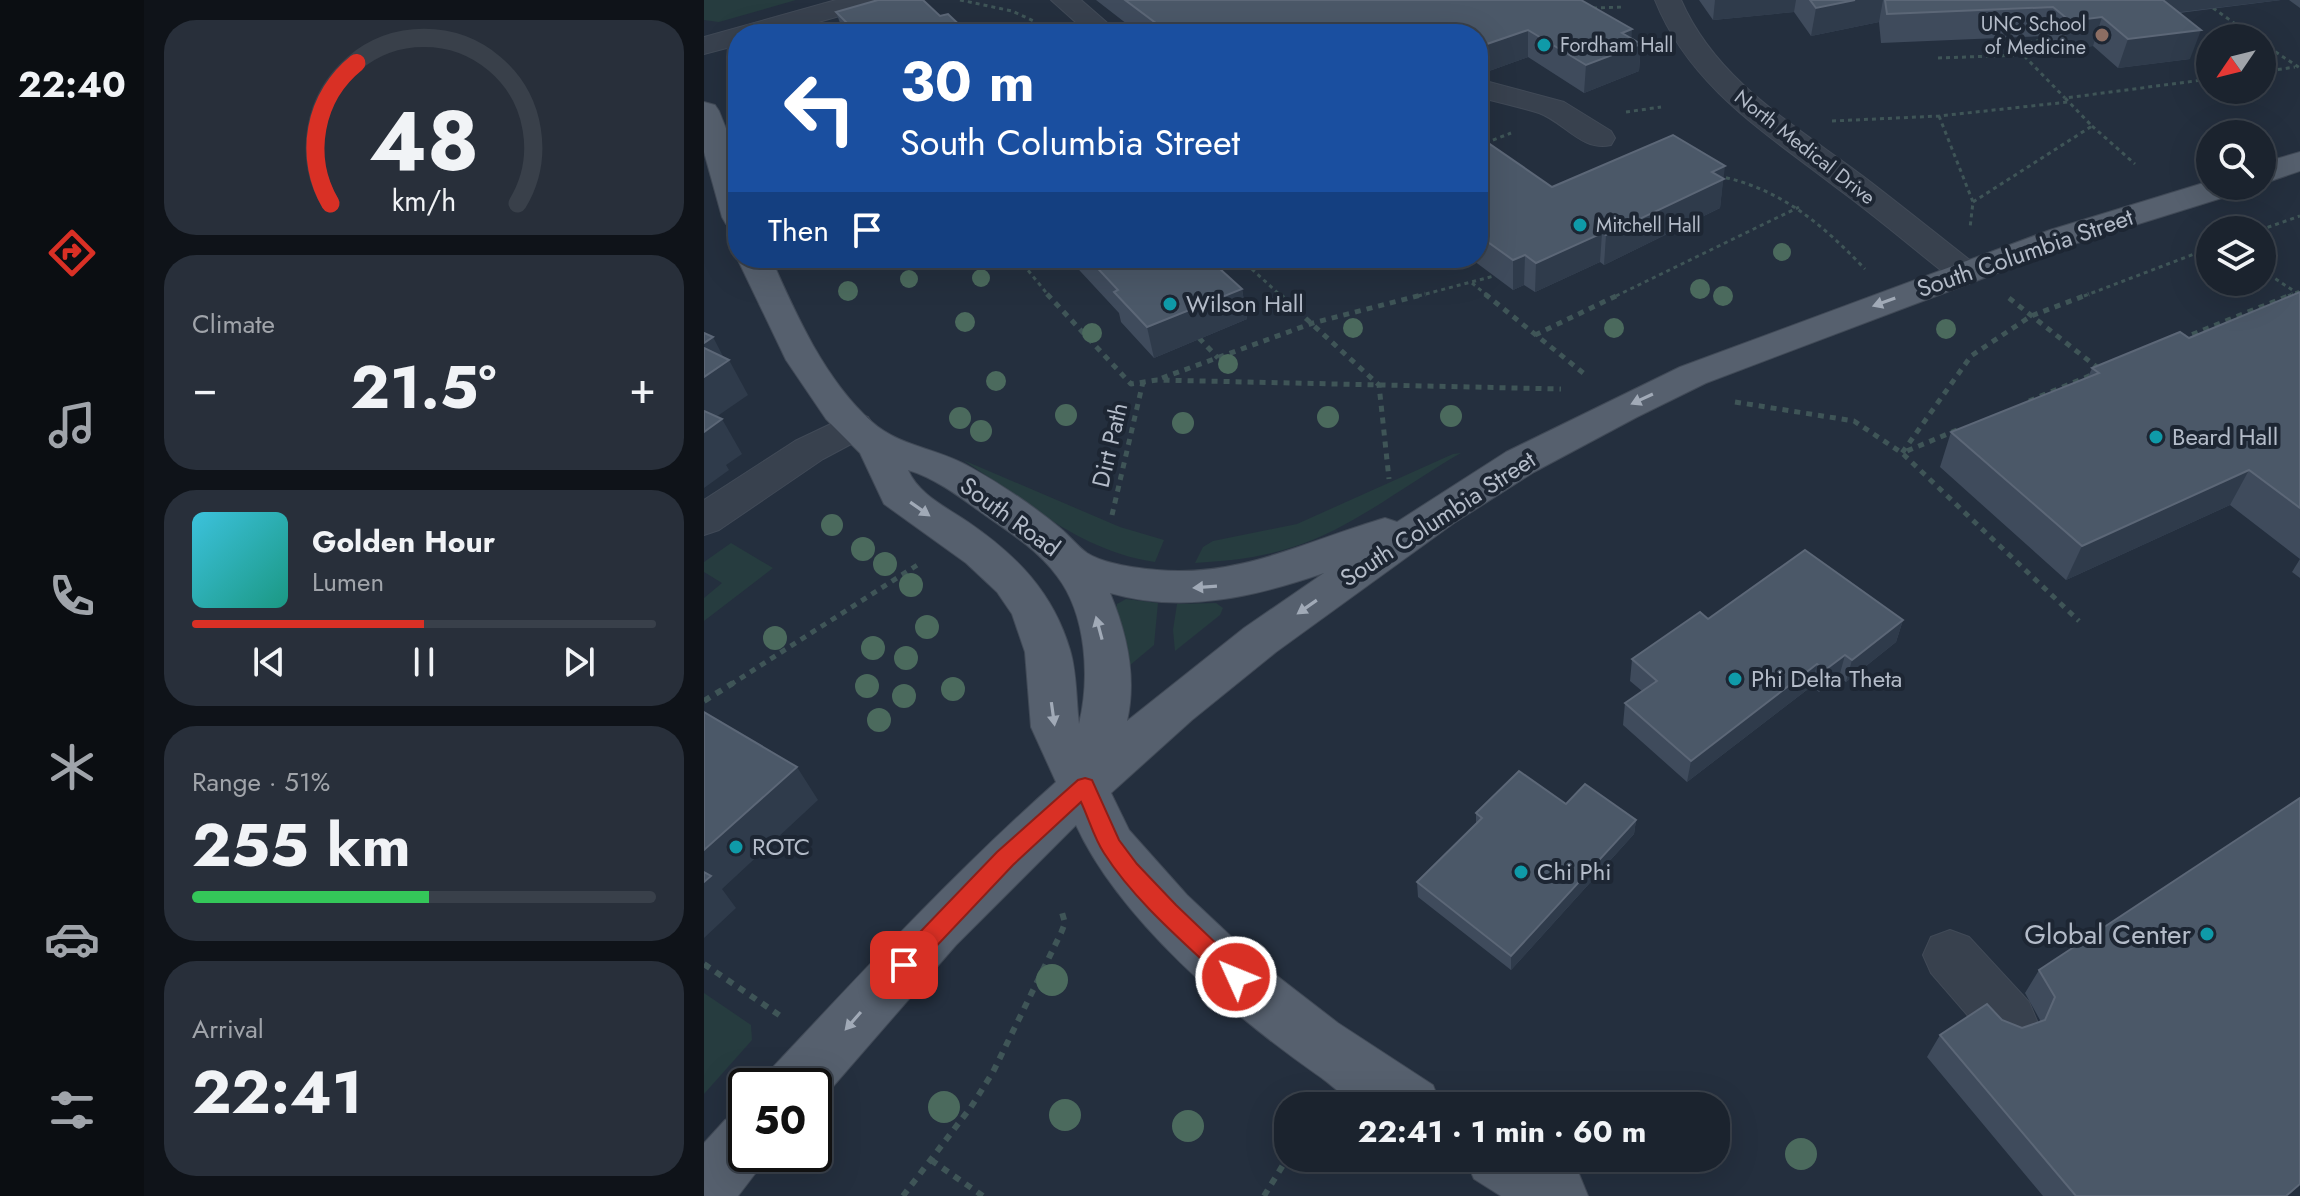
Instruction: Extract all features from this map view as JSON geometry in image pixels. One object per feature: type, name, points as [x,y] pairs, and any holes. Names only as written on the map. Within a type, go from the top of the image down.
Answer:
[{"type":"main road","points":[[704,111],[728,182]]},
{"type":"main road","points":[[2276,169],[2300,161]]},
{"type":"main road","name":"South Columbia Street","points":[[811,1068],[937,928],[1005,859],[1085,786],[1175,707],[1260,640],[1439,513],[1520,462],[1693,375],[2062,237],[2196,196]]},
{"type":"main road","name":"South Road","points":[[759,268],[803,355],[840,411],[866,436],[898,494],[981,552],[1012,581],[1032,609],[1048,652],[1055,727],[1085,786]]},
{"type":"main road","name":"South Road","points":[[866,436],[938,466],[994,501],[1072,564],[1098,619],[1108,691],[1085,786]]},
{"type":"main road","points":[[1072,564],[1136,585],[1211,587],[1264,578],[1439,513]]},
{"type":"main road","points":[[1085,786],[1111,846],[1168,912],[1236,977],[1318,1042],[1391,1092]]},
{"type":"main road","points":[[704,1189],[728,1162]]},
{"type":"main road","points":[[1518,1172],[1557,1196]]},
{"type":"street","points":[[781,24],[866,0]]},
{"type":"street","points":[[1064,0],[1094,24]]},
{"type":"street","name":"North Medical Drive","points":[[1668,0],[1692,45],[1725,84],[1767,121],[1964,272]]},
{"type":"street","points":[[704,46],[728,39]]},
{"type":"street","points":[[1488,91],[1553,108],[1600,138]]},
{"type":"street","points":[[704,520],[796,458],[866,436]]},
{"type":"street","points":[[1950,955],[2009,1021]]},
{"type":"path","points":[[960,0],[1012,11],[1039,24]]},
{"type":"path","points":[[1585,8],[1625,7]]},
{"type":"path","points":[[2213,8],[2235,24]]},
{"type":"path","points":[[2001,32],[2092,126],[2135,164]]},
{"type":"path","points":[[2012,43],[2049,40]]},
{"type":"path","points":[[2276,52],[2299,67]]},
{"type":"path","points":[[1938,58],[2023,55]]},
{"type":"path","points":[[2276,70],[2299,67]]},
{"type":"path","points":[[1767,121],[1939,116],[2196,81]]},
{"type":"path","points":[[1939,116],[1973,202],[1970,229]]},
{"type":"path","points":[[1973,202],[2092,126]]},
{"type":"path","points":[[1709,174],[1738,178],[1799,207],[1828,229],[1865,269]]},
{"type":"path","points":[[1535,335],[1799,207]]},
{"type":"path","points":[[2276,224],[2300,216]]},
{"type":"path","points":[[1902,453],[1971,356],[2031,316],[2196,253]]},
{"type":"path","points":[[1026,268],[1057,306],[1131,384],[1157,380],[1561,389]]},
{"type":"path","points":[[1251,268],[1379,385],[1389,479]]},
{"type":"path","points":[[1157,380],[1313,323],[1494,276]]},
{"type":"path","points":[[2276,279],[2299,293]]},
{"type":"path","points":[[1471,282],[1587,376]]},
{"type":"path","points":[[2171,343],[2299,293]]},
{"type":"path","points":[[2011,299],[2102,371],[2016,406]]},
{"type":"path","points":[[1199,338],[1218,358]]},
{"type":"path","name":"Dirt Path","points":[[1112,515],[1143,382]]},
{"type":"path","points":[[1733,402],[1854,421],[1902,453],[2079,621]]},
{"type":"path","points":[[1902,453],[1959,430]]},
{"type":"path","points":[[704,701],[913,568]]},
{"type":"path","points":[[903,1196],[993,1072],[1061,933],[1065,923],[1061,909]]},
{"type":"path","points":[[704,964],[785,1020]]},
{"type":"path","points":[[931,1160],[983,1196]]},
{"type":"path","points":[[1264,1196],[1279,1172]]},
{"type":"green space","points":[[704,0],[796,0],[719,22],[704,20]]},
{"type":"green space","points":[[1461,453],[1358,517],[1315,539],[1257,556],[1195,563],[1203,547],[1213,541],[1297,524]]},
{"type":"green space","points":[[963,460],[1120,527],[1164,540],[1155,562],[1127,556],[1077,535]]},
{"type":"green space","points":[[731,543],[773,568],[704,621],[704,598],[722,583],[704,572],[704,562]]},
{"type":"green space","points":[[1126,599],[1158,603],[1154,645],[1129,666],[1116,608]]},
{"type":"green space","points":[[1216,603],[1223,608],[1220,615],[1175,651],[1173,630],[1177,604]]},
{"type":"green space","points":[[704,993],[751,1025],[752,1040],[704,1094]]},
{"type":"building","points":[[878,0],[923,0],[940,16],[948,14],[958,24],[848,24],[836,12]]},
{"type":"building","points":[[1125,0],[1581,0],[1632,29],[1622,33],[1641,44],[1586,65],[1528,30],[1488,44],[1488,24],[1157,24]]},
{"type":"building","points":[[1810,0],[1855,0],[1816,8]]},
{"type":"building","points":[[1885,0],[2163,0],[2196,26],[2196,31],[2128,39],[2102,17],[2070,21],[2053,7],[1887,14]]},
{"type":"building","points":[[1673,135],[1725,166],[1712,172],[1724,179],[1606,235],[1602,233],[1536,263],[1525,255],[1513,260],[1488,242],[1488,143],[1552,187]]},
{"type":"building","points":[[1097,268],[1219,268],[1242,289],[1147,327],[1114,292],[1118,290]]},
{"type":"building","name":"Beard Hall","points":[[2300,292],[2300,508],[2249,470],[2082,546],[1951,432],[2099,373],[2092,368],[2180,332],[2189,338]]},
{"type":"building","points":[[704,333],[713,337],[704,343]]},
{"type":"building","points":[[704,348],[729,360],[704,377]]},
{"type":"building","points":[[704,411],[722,419],[704,432]]},
{"type":"building","name":"Phi Delta Theta","points":[[1805,550],[1903,620],[1852,660],[1845,655],[1825,670],[1817,664],[1691,761],[1625,703],[1657,681],[1632,659],[1700,612],[1708,619]]},
{"type":"building","points":[[704,712],[797,767],[704,850]]},
{"type":"building","name":"Chi Phi","points":[[1519,771],[1566,804],[1585,784],[1636,820],[1511,956],[1417,882],[1482,818],[1476,813]]},
{"type":"building","name":"Global Center","points":[[2300,798],[2300,1184],[2286,1196],[2076,1196],[1940,1035],[1987,1004],[2002,1020],[2022,1028],[2045,1020],[2055,997],[2039,970]]},
{"type":"place","name":"UNC School of Medicine","points":[[2102,35]]},
{"type":"place","name":"Fordham Hall","points":[[1544,45]]},
{"type":"place","name":"Mitchell Hall","points":[[1580,225]]},
{"type":"place","name":"Wilson Hall","points":[[1170,304]]},
{"type":"place","name":"Beard Hall","points":[[2156,437]]},
{"type":"place","name":"Phi Delta Theta","points":[[1735,679]]},
{"type":"place","name":"ROTC","points":[[736,847]]},
{"type":"place","name":"Chi Phi","points":[[1521,872]]},
{"type":"place","name":"Global Center","points":[[2207,934]]},
{"type":"route","points":[[904,965],[1005,859],[1085,786],[1111,846],[1168,912],[1236,977]]}]
